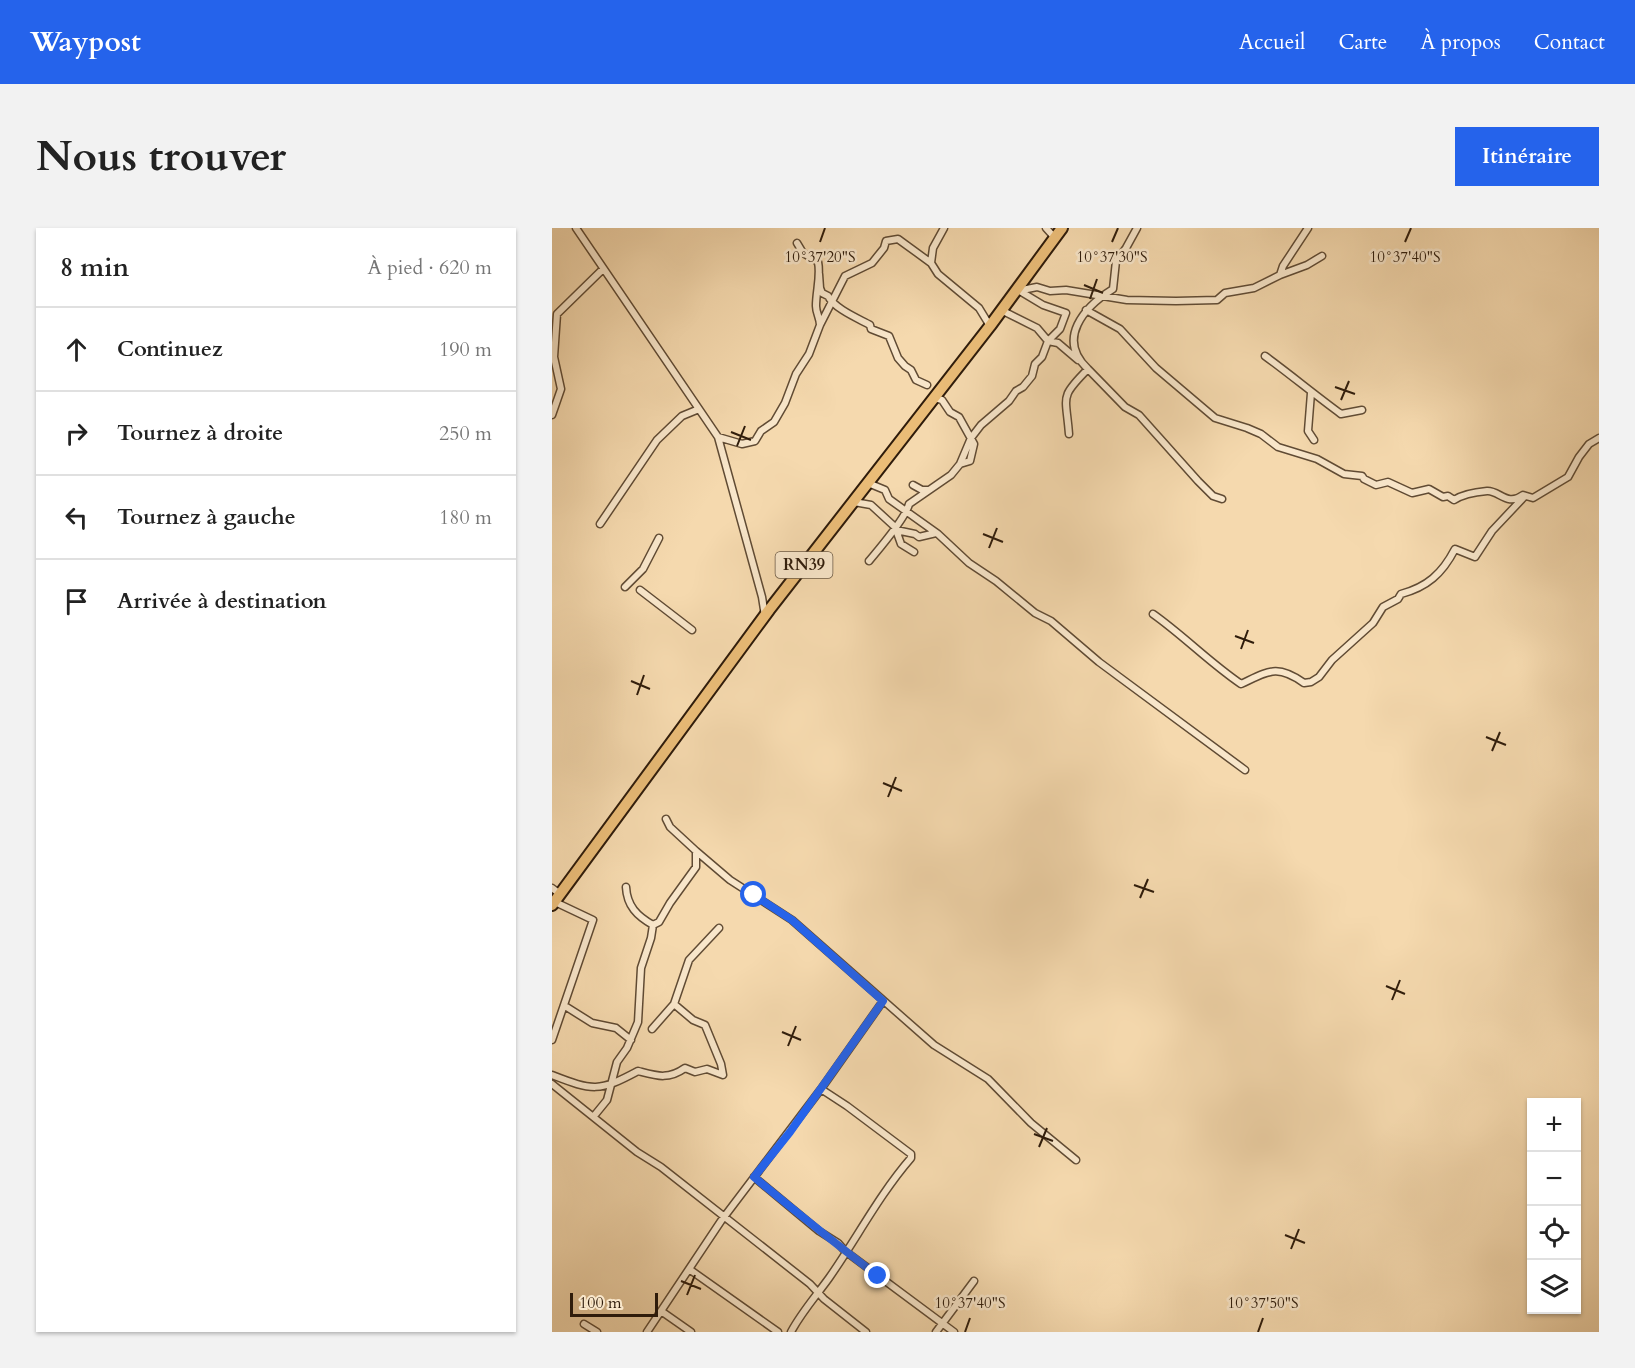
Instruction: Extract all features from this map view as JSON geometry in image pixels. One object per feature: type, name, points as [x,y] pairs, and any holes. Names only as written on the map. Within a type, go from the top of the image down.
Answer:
[{"type":"highway","name":"RN39","points":[[555,897],[765,617],[990,326],[1062,228]]},
{"type":"street","points":[[576,228],[718,437],[762,597],[765,617]]},
{"type":"street","points":[[931,263],[933,248],[944,228]]},
{"type":"street","points":[[1046,228],[1055,238]]},
{"type":"street","points":[[1079,360],[1074,335],[1076,323],[1086,310],[1113,290],[1116,261],[1137,228]]},
{"type":"street","points":[[1280,275],[1283,266],[1308,228]]},
{"type":"street","points":[[718,437],[742,444],[755,441],[761,431],[774,422],[845,276],[872,263],[884,248],[886,241],[898,240],[931,263],[938,274],[979,309],[990,326]]},
{"type":"street","points":[[797,243],[803,253],[818,262],[820,288],[832,303],[842,308],[850,316],[870,325],[872,329],[889,336],[898,358],[911,370],[916,380],[927,385]]},
{"type":"street","points":[[1015,293],[1037,287],[1050,291],[1059,289],[1127,300],[1217,300],[1225,293],[1254,288],[1280,275],[1307,266],[1322,256]]},
{"type":"street","points":[[552,415],[561,389],[554,357],[557,314],[603,269]]},
{"type":"street","points":[[819,274],[816,310],[820,325]]},
{"type":"street","points":[[869,561],[896,531],[909,504],[951,475],[960,464],[971,438],[981,425],[1009,401],[1032,376],[1035,364],[1042,357],[1048,341],[1060,329],[1066,313],[1015,293]]},
{"type":"street","points":[[1001,310],[1037,328],[1048,341],[1058,343],[1079,360],[1125,407],[1139,415],[1198,481],[1214,496],[1222,499]]},
{"type":"street","points":[[1086,310],[1120,329],[1156,368],[1215,418],[1233,422],[1261,434],[1278,447],[1317,459],[1344,474],[1362,476],[1376,485],[1388,482],[1412,492],[1429,489],[1454,500],[1460,496],[1488,491],[1504,499],[1526,495],[1533,498],[1536,494],[1543,493],[1568,477],[1589,444],[1599,438]]},
{"type":"street","points":[[1264,356],[1341,414],[1362,410]]},
{"type":"street","points":[[1069,434],[1065,400],[1069,388],[1088,369]]},
{"type":"street","points":[[1311,393],[1308,431],[1314,440]]},
{"type":"street","points":[[934,398],[942,400],[950,412],[959,417],[971,438]]},
{"type":"street","points":[[600,524],[657,440],[682,416],[699,409]]},
{"type":"street","points":[[868,483],[885,490],[889,499],[936,533],[969,563],[996,581],[1035,613],[1051,621],[1099,662],[1245,770]]},
{"type":"street","points":[[913,485],[922,490],[928,490]]},
{"type":"street","points":[[1153,614],[1178,631],[1241,684],[1268,671],[1278,670],[1291,674],[1304,683],[1311,682],[1319,677],[1332,660],[1373,622],[1383,607],[1398,599],[1401,594],[1414,592],[1420,585],[1439,574],[1455,549],[1475,557],[1492,531],[1526,495]]},
{"type":"street","points":[[854,502],[871,505],[896,531],[901,544],[914,552]]},
{"type":"street","points":[[896,531],[915,534],[919,537],[936,533]]},
{"type":"street","points":[[625,586],[643,569],[659,538]]},
{"type":"street","points":[[640,590],[692,630]]},
{"type":"street","points":[[666,819],[670,827],[730,880],[792,920],[950,1057],[988,1079],[1031,1123],[1076,1160]]},
{"type":"street","points":[[652,925],[659,922],[696,867],[696,851]]},
{"type":"street","points":[[626,887],[629,904],[640,918],[652,925]]},
{"type":"street","points":[[552,1040],[593,920],[555,897]]},
{"type":"street","points":[[594,1116],[608,1100],[617,1062],[627,1048],[638,1022],[641,968],[651,938],[652,925]]},
{"type":"street","points":[[652,1029],[674,1004],[689,960],[719,928]]},
{"type":"street","points":[[647,1332],[724,1217],[821,1089],[883,1001]]},
{"type":"street","points":[[552,1075],[585,1087],[612,1085],[638,1071],[653,1075],[674,1076],[685,1068],[695,1072],[707,1069],[723,1075],[721,1064],[705,1025],[693,1020],[674,1004]]},
{"type":"street","points":[[565,1006],[592,1023],[616,1028],[631,1040]]},
{"type":"street","points":[[552,1084],[637,1152],[661,1167],[803,1278],[824,1299],[866,1332]]},
{"type":"street","points":[[791,1332],[891,1181],[911,1158],[911,1154],[821,1089]]},
{"type":"street","points":[[754,1177],[819,1231],[954,1332]]},
{"type":"street","points":[[689,1269],[778,1332]]},
{"type":"street","points":[[936,1332],[974,1281]]},
{"type":"street","points":[[661,1311],[691,1332]]},
{"type":"street","points":[[584,1324],[597,1332]]},
{"type":"route","points":[[754,895],[792,920],[883,1001],[790,1132],[754,1177],[878,1276]]}]
